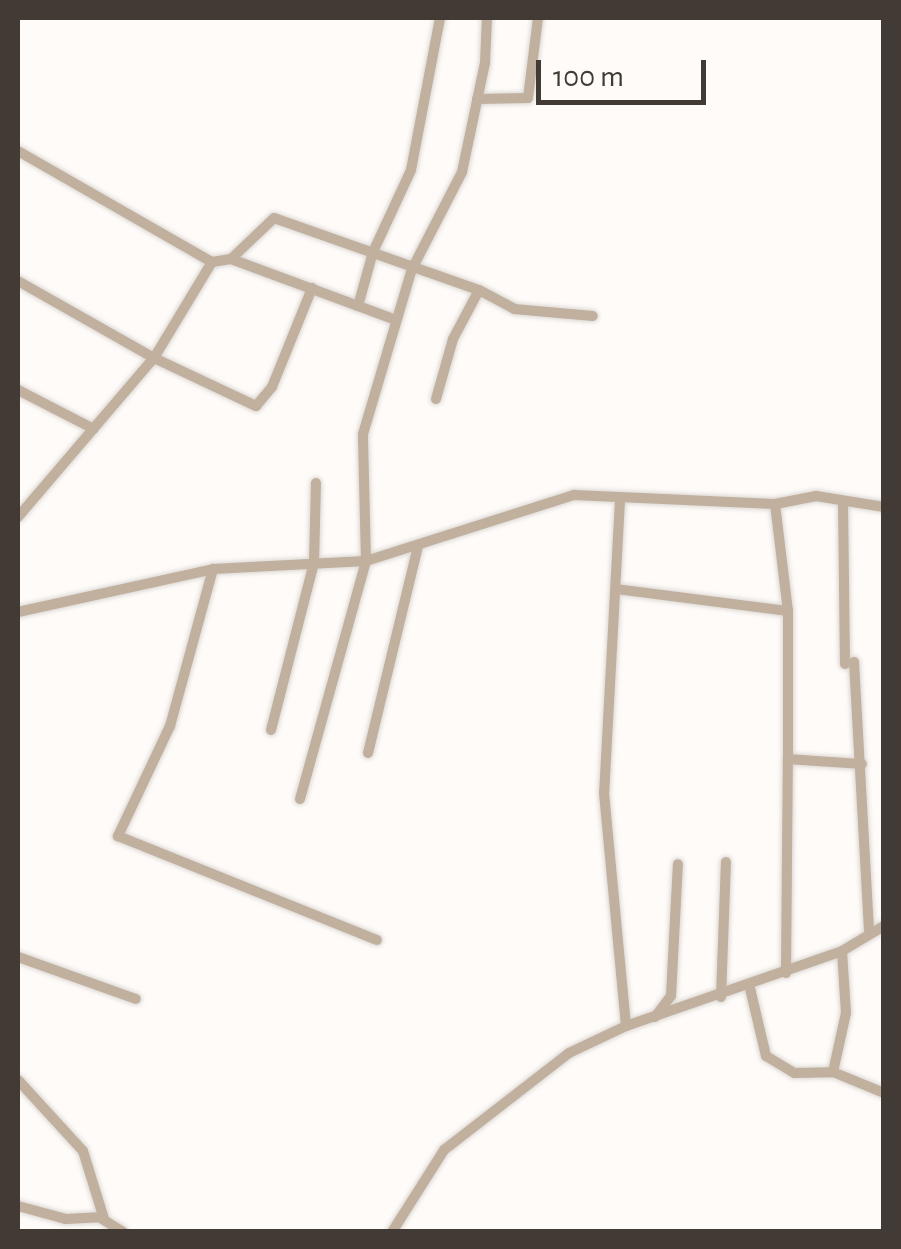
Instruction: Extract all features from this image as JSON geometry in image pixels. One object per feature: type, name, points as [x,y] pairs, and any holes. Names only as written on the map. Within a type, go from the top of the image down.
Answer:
[{"type":"street","points":[[358,306],[373,252],[411,170],[440,18]]},
{"type":"street","points":[[300,798],[366,561],[362,434],[412,269],[462,172],[486,18]]},
{"type":"street","points":[[476,99],[528,98],[538,18]]},
{"type":"street","points":[[18,151],[212,262],[231,259],[396,320]]},
{"type":"street","points":[[231,259],[274,218],[479,290],[514,309],[594,316]]},
{"type":"street","points":[[18,516],[154,358],[212,262]]},
{"type":"street","points":[[18,280],[154,358],[262,404],[312,288]]},
{"type":"street","points":[[436,399],[453,338],[479,290]]},
{"type":"street","points":[[18,390],[94,428]]},
{"type":"street","points":[[271,730],[314,564],[316,483]]},
{"type":"street","points":[[18,612],[213,569],[366,561],[574,495],[775,504],[816,496],[884,507]]},
{"type":"street","points":[[620,500],[604,793],[626,1026]]},
{"type":"street","points":[[844,501],[849,663],[862,764],[869,930]]},
{"type":"street","points":[[775,504],[788,611],[786,974]]},
{"type":"street","points":[[368,753],[418,547]]},
{"type":"street","points":[[213,569],[170,726],[118,836],[377,940]]},
{"type":"street","points":[[616,589],[788,611]]},
{"type":"street","points":[[788,759],[862,764]]},
{"type":"street","points":[[721,997],[726,862]]},
{"type":"street","points":[[654,1017],[671,996],[678,864]]},
{"type":"street","points":[[392,1232],[444,1150],[569,1053],[626,1026],[786,974],[842,951],[869,930],[884,926]]},
{"type":"street","points":[[832,1072],[846,1014],[842,951]]},
{"type":"street","points":[[18,957],[136,999]]},
{"type":"street","points":[[750,984],[766,1056],[794,1074],[832,1072],[884,1092]]},
{"type":"street","points":[[18,1080],[87,1158],[104,1219]]},
{"type":"street","points":[[18,1206],[66,1219],[104,1219],[123,1232]]}]
